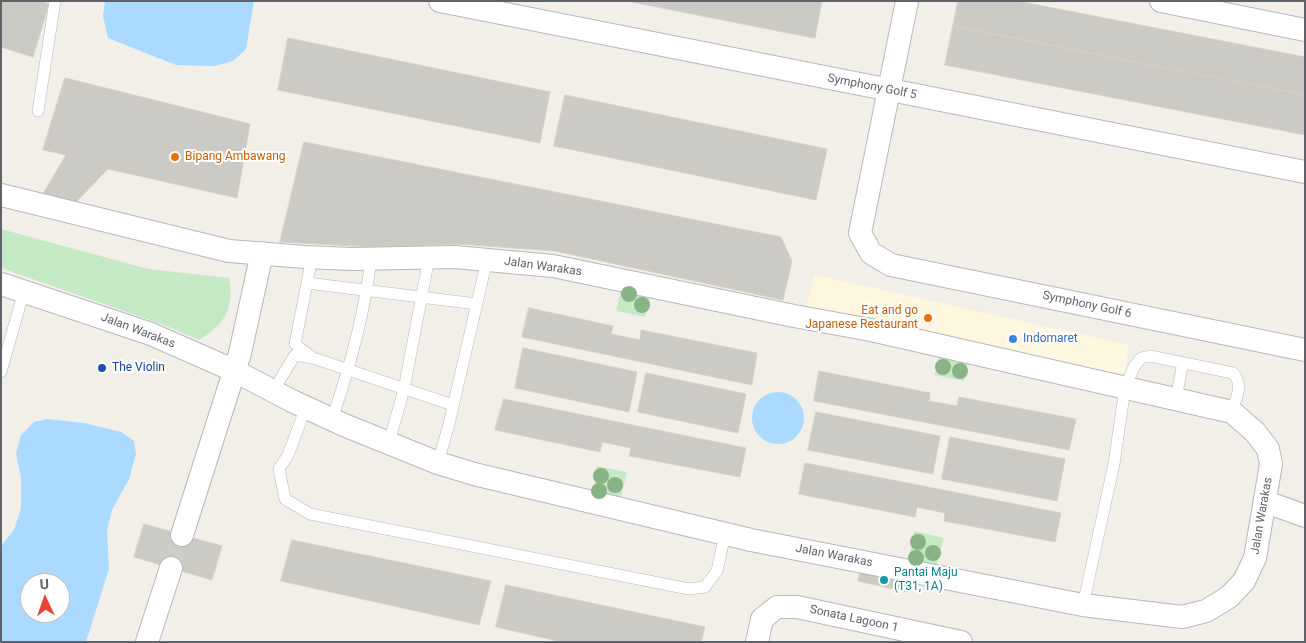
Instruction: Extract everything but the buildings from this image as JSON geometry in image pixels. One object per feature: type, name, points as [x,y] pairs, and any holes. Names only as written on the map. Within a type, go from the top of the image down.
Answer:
[{"type":"street","name":"Symphony Golf 5","points":[[440,1],[1305,172]]},
{"type":"street","points":[[889,90],[907,1]]},
{"type":"street","points":[[1161,1],[1305,30]]},
{"type":"street","name":"Symphony Golf 6","points":[[889,90],[860,233],[871,253],[891,265],[1305,350]]},
{"type":"street","name":"Jalan Warakas","points":[[1,195],[229,251],[312,257],[455,257],[553,266],[871,330],[1176,398],[1232,412],[1255,432],[1268,449],[1271,464],[1266,502],[1255,558],[1244,581],[1228,596],[1206,611],[1182,617],[1083,604],[725,534],[474,474],[438,463],[332,419],[235,371],[151,334],[1,284]]},
{"type":"street","points":[[182,535],[235,371],[262,253]]},
{"type":"street","points":[[1266,502],[1305,516]]},
{"type":"street","points":[[147,642],[171,568]]},
{"type":"street","name":"Sonata Lagoon 1","points":[[757,642],[762,620],[777,607],[797,607],[961,642]]},
{"type":"lane","points":[[38,111],[55,1]]},
{"type":"lane","points":[[312,257],[295,344],[313,358]]},
{"type":"lane","points":[[332,419],[348,370],[367,290],[370,258]]},
{"type":"lane","points":[[389,443],[404,389],[429,258]]},
{"type":"lane","points":[[438,463],[487,260]]},
{"type":"lane","points":[[307,283],[477,304]]},
{"type":"lane","points":[[1,372],[24,291]]},
{"type":"lane","points":[[274,391],[295,355],[313,358],[453,405]]},
{"type":"lane","points":[[1083,604],[1114,464],[1126,388],[1134,367],[1141,358],[1150,356],[1233,373],[1239,379],[1240,386],[1232,412]]},
{"type":"lane","points":[[1176,398],[1183,363]]},
{"type":"lane","points":[[306,407],[288,455],[279,469],[285,499],[310,514],[689,589],[705,587],[717,571],[725,534]]},
{"type":"shaded area","points":[[815,275],[1129,345],[1123,381],[805,310]]},
{"type":"green space","points":[[1,229],[148,269],[229,278],[229,307],[221,322],[199,340],[164,325],[1,268]]},
{"type":"green space","points":[[623,281],[652,287],[645,317],[616,311]]},
{"type":"green space","points":[[941,346],[970,352],[964,381],[935,375]]},
{"type":"green space","points":[[597,466],[627,472],[620,500],[593,494]]},
{"type":"green space","points":[[914,531],[944,538],[935,570],[908,564]]},
{"type":"water","points":[[105,1],[254,1],[246,49],[233,61],[215,66],[176,65],[108,38],[103,16]]},
{"type":"water","points":[[778,392],[788,394],[796,400],[802,408],[804,418],[802,428],[796,436],[788,442],[778,444],[768,442],[760,436],[754,428],[752,418],[754,408],[760,400],[768,394]]},
{"type":"water","points":[[47,419],[84,423],[121,432],[134,441],[136,454],[129,479],[112,510],[107,530],[109,569],[86,642],[1,642],[1,546],[14,530],[21,508],[21,478],[16,453],[21,435],[34,422]]},
{"type":"tunnel","points":[[171,568],[182,535]]},
{"type":"place","name":"Bipang Ambawang","points":[[175,157]]},
{"type":"place","name":"Eat and go Japanese Restaurant","points":[[928,318]]},
{"type":"place","name":"Indomaret","points":[[1013,339]]},
{"type":"place","name":"The Violin","points":[[102,368]]},
{"type":"place","name":"Pantai Maju (T31, 1A)","points":[[884,580]]}]
